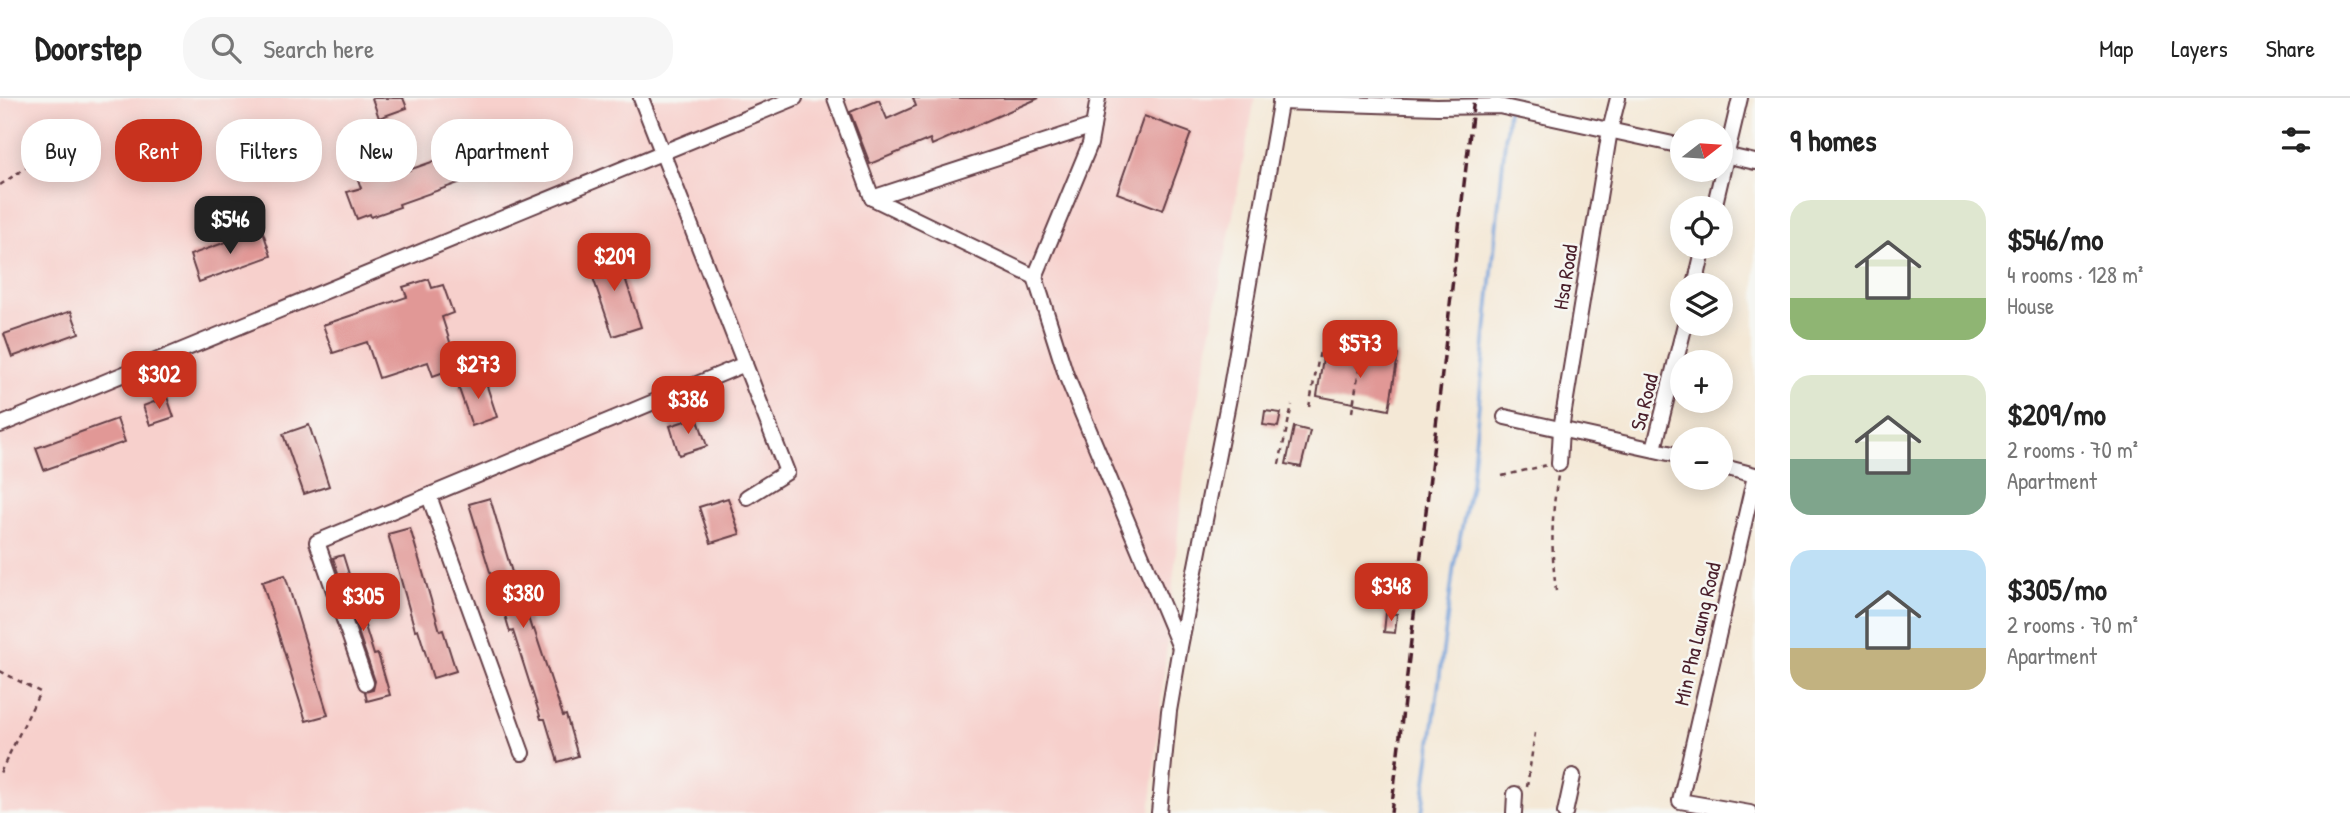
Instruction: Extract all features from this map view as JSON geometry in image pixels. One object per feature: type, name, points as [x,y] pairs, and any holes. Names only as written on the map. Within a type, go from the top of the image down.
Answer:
[{"type":"street","points":[[641,98],[787,472],[747,497]]},
{"type":"street","points":[[0,425],[795,98]]},
{"type":"street","points":[[835,98],[872,198],[1035,277]]},
{"type":"street","points":[[1098,98],[1090,144],[1035,277],[1066,375],[1180,647]]},
{"type":"street","name":"Hsa Road","points":[[1559,464],[1561,429],[1610,130],[1618,98]]},
{"type":"street","points":[[1733,121],[1740,98]]},
{"type":"street","points":[[1158,813],[1169,711],[1229,398],[1280,100],[1523,107],[1670,143]]},
{"type":"street","points":[[872,198],[1093,126]]},
{"type":"street","points":[[1733,157],[1755,162]]},
{"type":"street","name":"Sa Road","points":[[1654,449],[1682,336]]},
{"type":"street","points":[[366,683],[317,542],[745,364]]},
{"type":"street","points":[[1505,418],[1670,453]]},
{"type":"street","points":[[1733,469],[1755,475]]},
{"type":"street","name":"Min Pha Laung Road","points":[[1750,813],[1680,801],[1755,475]]},
{"type":"street","points":[[429,496],[522,753]]},
{"type":"street","points":[[1565,813],[1573,776]]},
{"type":"street","points":[[1514,813],[1515,794]]},
{"type":"path","points":[[0,185],[21,171]]},
{"type":"path","points":[[1309,407],[1320,351]]},
{"type":"path","points":[[1352,412],[1361,358]]},
{"type":"path","points":[[1279,464],[1292,405]]},
{"type":"path","points":[[1502,476],[1559,464],[1551,548],[1556,591]]},
{"type":"path","points":[[0,671],[40,692],[0,773]]},
{"type":"path","points":[[1515,794],[1527,788],[1535,733]]},
{"type":"shaded area","points":[[0,98],[1255,98],[1184,473],[1150,813],[0,813]]},
{"type":"building","points":[[372,98],[403,98],[407,108],[379,118]]},
{"type":"building","points":[[913,98],[1039,98],[932,145],[930,139],[870,164],[850,112],[879,100],[887,119],[916,106]]},
{"type":"building","points":[[1144,116],[1191,133],[1163,210],[1117,193]]},
{"type":"building","points":[[431,162],[431,182],[462,182],[399,204],[400,207],[357,219],[347,192],[361,188],[359,182],[417,182],[417,167]]},
{"type":"building","points":[[262,229],[271,256],[199,282],[190,255]]},
{"type":"building","points":[[616,250],[641,327],[613,336],[587,260]]},
{"type":"building","points":[[429,279],[432,288],[443,285],[453,313],[442,317],[458,367],[433,376],[428,362],[379,378],[367,342],[333,353],[323,325],[407,297],[403,287]]},
{"type":"building","points":[[71,311],[79,333],[12,357],[4,334]]},
{"type":"building","points":[[1369,350],[1398,355],[1389,410],[1317,396],[1323,358],[1366,365]]},
{"type":"building","points":[[484,377],[497,417],[472,426],[458,386]]},
{"type":"building","points":[[167,397],[174,417],[150,425],[143,406]]},
{"type":"building","points":[[1265,411],[1281,413],[1278,427],[1263,425]]},
{"type":"building","points":[[697,417],[707,446],[679,455],[670,426]]},
{"type":"building","points":[[117,419],[125,442],[44,470],[36,448]]},
{"type":"building","points":[[309,425],[329,486],[304,494],[283,434]]},
{"type":"building","points":[[1294,427],[1310,431],[1301,467],[1286,464]]},
{"type":"building","points":[[490,498],[516,586],[518,585],[532,630],[534,629],[563,716],[566,715],[578,756],[558,762],[545,719],[541,719],[513,631],[510,632],[469,504]]},
{"type":"building","points":[[728,498],[740,534],[711,543],[699,507]]},
{"type":"building","points":[[410,528],[440,631],[443,630],[456,671],[433,678],[418,629],[415,630],[388,534]]},
{"type":"building","points":[[343,555],[374,655],[378,654],[390,695],[367,701],[365,692],[373,690],[375,681],[333,558]]},
{"type":"building","points":[[285,575],[328,715],[306,721],[262,582]]},
{"type":"building","points":[[1386,613],[1397,614],[1395,633],[1384,632]]},
{"type":"waterway","points":[[1422,813],[1454,565],[1471,485],[1508,110]]},
{"type":"railway","points":[[1391,813],[1474,98]]}]
